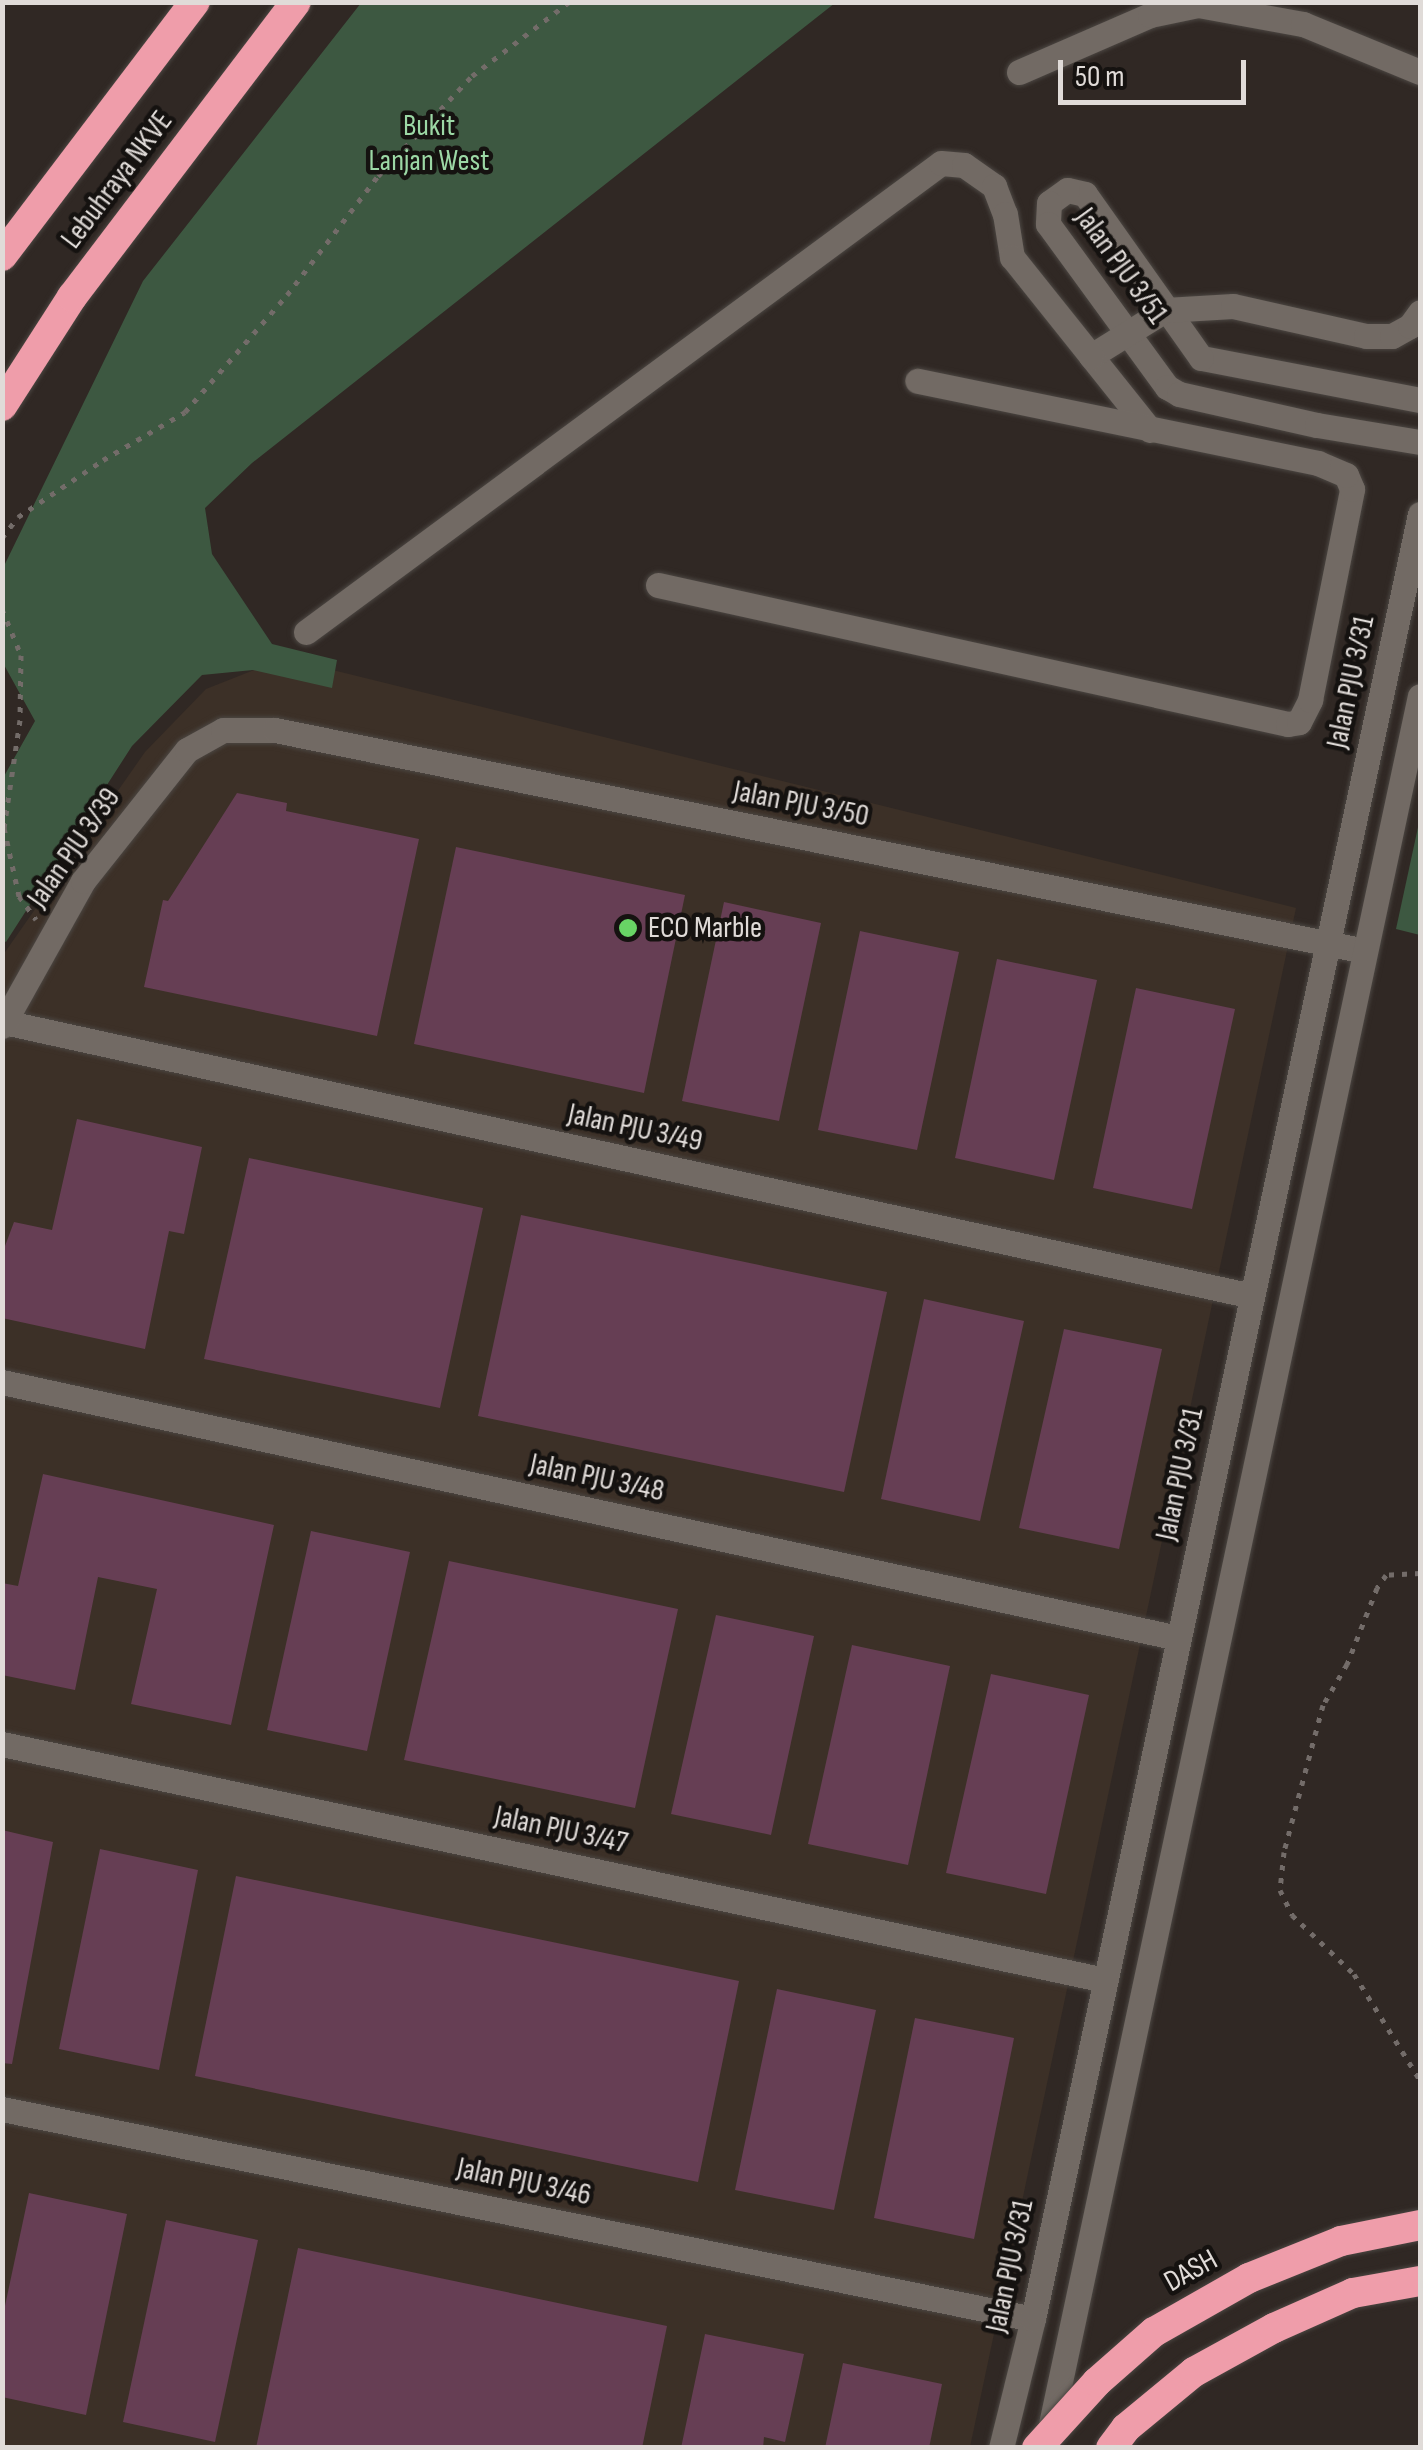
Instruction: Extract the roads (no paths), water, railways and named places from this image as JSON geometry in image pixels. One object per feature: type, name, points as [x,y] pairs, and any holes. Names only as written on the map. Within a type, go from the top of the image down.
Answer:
[{"type":"highway","name":"Lebuhraya NKVE","points":[[2,256],[195,2]]},
{"type":"highway","name":"Lebuhraya NKVE","points":[[2,406],[72,297],[296,2]]},
{"type":"highway","name":"DASH","points":[[1037,2448],[1097,2382],[1154,2332],[1249,2278],[1341,2240],[1420,2225]]},
{"type":"highway","points":[[1111,2448],[1126,2428],[1194,2372],[1274,2328],[1354,2293],[1420,2281]]},
{"type":"street","points":[[1019,72],[1150,15],[1198,5],[1315,27],[1420,72]]},
{"type":"street","points":[[306,632],[940,163],[964,165],[994,186],[1005,214],[1007,248],[1012,257],[1150,430]]},
{"type":"street","name":"Jalan PJU 3/51","points":[[1420,400],[1201,358],[1084,194],[1066,190],[1056,194],[1048,208],[1048,224],[1168,387],[1179,394],[1316,425],[1420,442]]},
{"type":"street","points":[[1091,356],[1165,310],[1233,306],[1366,336],[1392,336],[1410,326],[1420,312]]},
{"type":"street","points":[[658,585],[1288,724],[1298,722],[1310,700],[1352,490],[1346,474],[1318,464],[918,381]]},
{"type":"street","name":"Jalan PJU 3/31","points":[[1000,2448],[1033,2318],[1420,514]]},
{"type":"street","points":[[1046,2448],[1420,696]]},
{"type":"street","name":"Jalan PJU 3/50","points":[[223,730],[275,730],[1365,951]]},
{"type":"street","name":"Jalan PJU 3/39","points":[[3,1024],[83,881],[187,750],[223,730]]},
{"type":"street","name":"Jalan PJU 3/49","points":[[3,1024],[1252,1296]]},
{"type":"street","name":"Jalan PJU 3/48","points":[[2,1382],[1178,1638]]},
{"type":"street","name":"Jalan PJU 3/47","points":[[2,1744],[1105,1980]]},
{"type":"street","name":"Jalan PJU 3/46","points":[[2,2109],[1033,2318]]},
{"type":"place","name":"ECO Marble","points":[[628,928]]},
{"type":"park label","name":"Bukit Lanjan West","points":[[429,143]]}]
